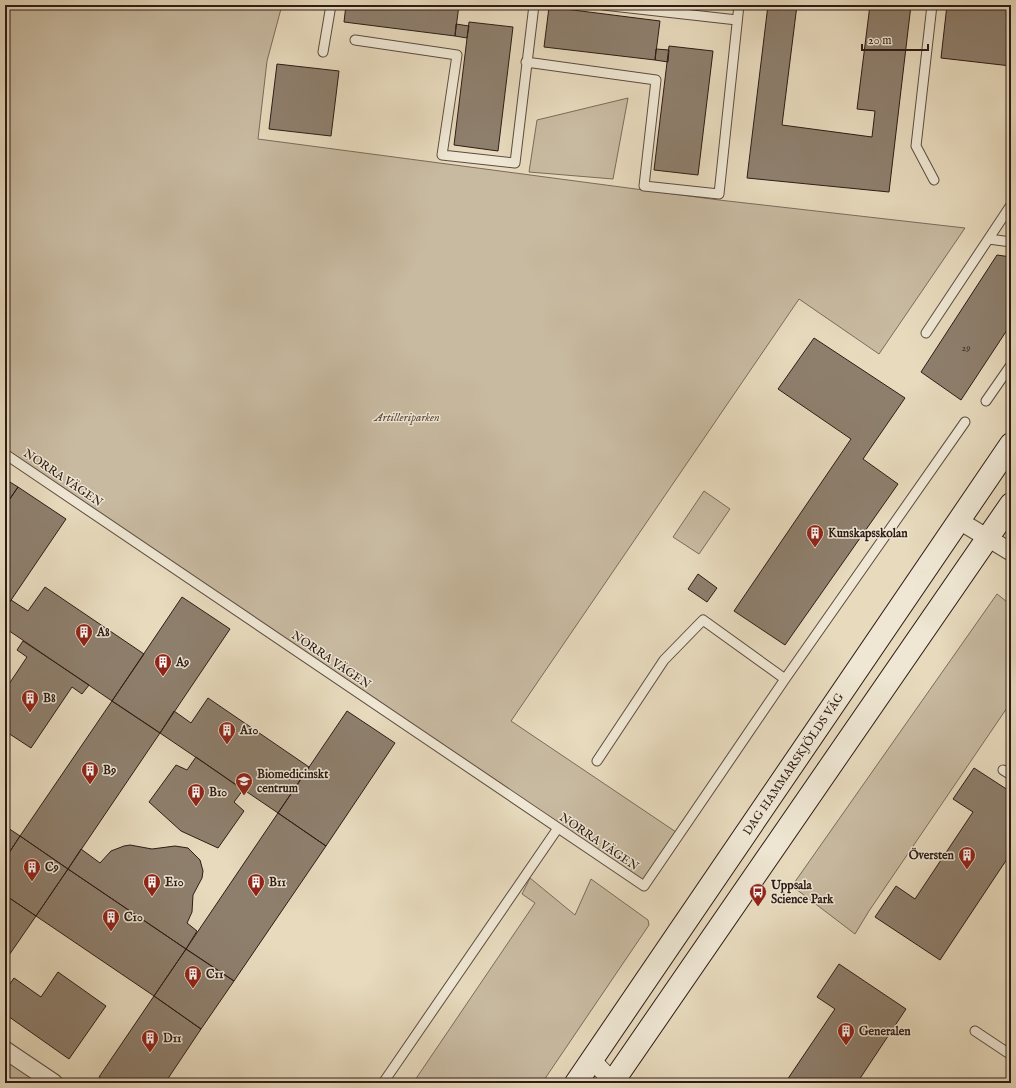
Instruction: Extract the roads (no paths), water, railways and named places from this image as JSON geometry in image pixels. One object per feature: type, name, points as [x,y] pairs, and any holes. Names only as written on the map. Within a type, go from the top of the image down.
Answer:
[{"type":"main road","name":"DAG HAMMARSKJÖLDS VÄG","points":[[576,1083],[1011,444]]},
{"type":"main road","points":[[613,1083],[1011,504]]},
{"type":"street","points":[[958,520],[1011,552]]},
{"type":"street","points":[[5,1050],[54,1083]]},
{"type":"street","points":[[592,1060],[613,1083]]},
{"type":"lane","points":[[323,52],[331,5]]},
{"type":"lane","points":[[355,40],[457,55],[442,155],[515,163],[534,5]]},
{"type":"lane","points":[[603,5],[666,9],[737,20]]},
{"type":"lane","points":[[526,62],[656,80],[644,186],[720,194],[739,5]]},
{"type":"lane","points":[[932,5],[916,146],[934,180]]},
{"type":"lane","points":[[926,333],[1011,205]]},
{"type":"lane","points":[[989,239],[1011,242]]},
{"type":"lane","points":[[986,402],[1011,365]]},
{"type":"lane","points":[[597,761],[664,660],[703,620],[785,679],[965,422]]},
{"type":"lane","name":"NORRA VÄGEN","points":[[5,454],[644,886],[785,679]]},
{"type":"lane","points":[[383,1083],[558,828]]},
{"type":"lane","points":[[975,1031],[1011,1055]]},
{"type":"place","name":"Kunskapsskolan","points":[[815,548]]},
{"type":"place","name":"A8","points":[[84,647]]},
{"type":"place","name":"A9","points":[[163,677]]},
{"type":"place","name":"B8","points":[[30,713]]},
{"type":"place","name":"A10","points":[[227,745]]},
{"type":"place","name":"B9","points":[[90,785]]},
{"type":"place","name":"Biomedicinskt centrum","points":[[244,796]]},
{"type":"place","name":"B10","points":[[196,807]]},
{"type":"place","name":"Översten","points":[[967,870]]},
{"type":"place","name":"C9","points":[[32,882]]},
{"type":"place","name":"E10","points":[[152,897]]},
{"type":"place","name":"B11","points":[[256,897]]},
{"type":"place","name":"Uppsala Science Park","points":[[758,907]]},
{"type":"place","name":"C10","points":[[111,932]]},
{"type":"place","name":"C11","points":[[193,989]]},
{"type":"place","name":"Generalen","points":[[846,1046]]},
{"type":"place","name":"D11","points":[[150,1053]]},
{"type":"park label","name":"Artilleriparken","points":[[407,417]]}]
